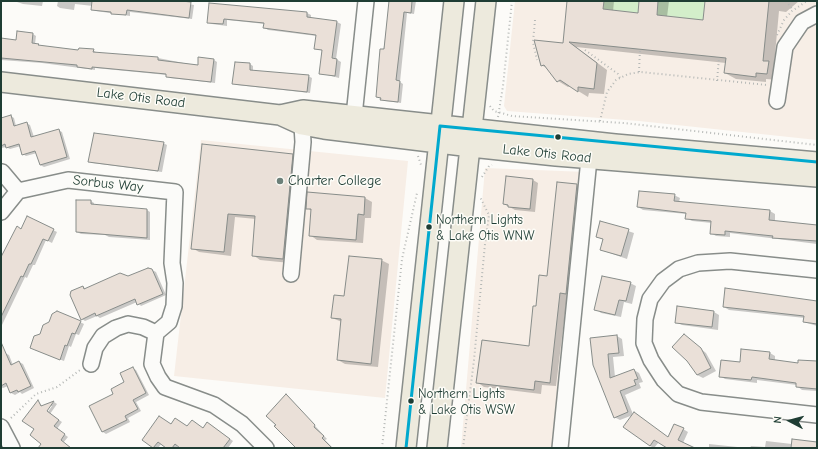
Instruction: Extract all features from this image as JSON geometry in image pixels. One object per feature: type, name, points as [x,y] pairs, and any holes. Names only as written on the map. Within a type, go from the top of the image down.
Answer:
[{"type":"main road","points":[[406,448],[454,1]]},
{"type":"main road","points":[[436,448],[472,138],[486,1]]},
{"type":"main road","name":"Lake Otis Road","points":[[1,82],[280,115],[302,125],[439,134],[472,138],[589,159],[817,178]]},
{"type":"main road","name":"Lake Otis Road","points":[[280,115],[303,110],[354,116],[439,134]]},
{"type":"main road","name":"Lake Otis Road","points":[[472,138],[615,144],[817,162]]},
{"type":"street","points":[[354,116],[366,1]]},
{"type":"street","points":[[777,101],[785,47],[802,22],[817,14]]},
{"type":"street","points":[[292,274],[303,142],[302,125]]},
{"type":"street","points":[[560,448],[589,159]]},
{"type":"street","points":[[1,212],[18,191],[2,172]]},
{"type":"street","name":"Sorbus Way","points":[[18,191],[68,180],[175,192],[172,263],[175,283],[174,306],[169,322],[156,333]]},
{"type":"street","points":[[817,270],[730,261],[698,263],[679,269],[663,281],[650,298],[644,319],[644,343],[651,360],[664,380],[678,394],[700,402],[817,415]]},
{"type":"street","points":[[90,364],[95,348],[102,336],[116,328],[128,324],[143,327],[156,333],[152,364],[158,377],[166,387],[214,405],[242,424],[266,448]]},
{"type":"street","points":[[5,424],[12,448]]},
{"type":"path","points":[[498,112],[512,1]]},
{"type":"path","points":[[786,1],[793,10]]},
{"type":"path","points":[[776,42],[779,29],[784,20],[793,10],[807,1]]},
{"type":"path","points":[[535,20],[533,42],[538,60]]},
{"type":"path","points":[[585,50],[618,74],[620,78]]},
{"type":"path","points":[[639,72],[640,50]]},
{"type":"path","points":[[717,81],[719,58]]},
{"type":"path","points":[[600,121],[607,92],[616,80],[639,72],[764,86],[768,85],[770,82]]},
{"type":"path","points":[[488,103],[494,111],[512,116],[600,121],[817,144]]},
{"type":"path","points":[[416,153],[421,170]]},
{"type":"path","points":[[482,183],[482,176],[489,166],[496,163]]},
{"type":"path","points":[[382,448],[402,259],[418,188]]},
{"type":"path","points":[[463,448],[489,215],[480,198],[481,191]]},
{"type":"path","points":[[5,424],[36,394],[58,388],[90,364]]},
{"type":"shaded area","points":[[515,1],[817,1],[817,140],[639,121],[507,111],[504,106]]},
{"type":"shaded area","points":[[201,140],[408,161],[385,398],[174,376]]},
{"type":"shaded area","points":[[485,168],[587,172],[560,448],[461,448]]},
{"type":"green space","points":[[604,1],[639,1],[638,13],[603,9]]},
{"type":"green space","points":[[658,1],[705,1],[703,20],[657,15]]},
{"type":"building","points":[[92,1],[191,2],[189,18],[127,10],[126,15],[111,14],[111,12],[91,10]]},
{"type":"building","points":[[389,1],[412,1],[411,13],[404,12],[396,80],[400,81],[398,102],[380,100],[381,98],[376,97],[380,49],[384,49]]},
{"type":"building","points":[[567,1],[604,1],[603,9],[638,13],[639,1],[658,1],[657,15],[703,20],[705,1],[769,1],[763,61],[769,61],[767,74],[756,73],[756,77],[724,73],[726,58],[569,42],[597,63],[594,89],[578,87],[578,92],[560,80],[557,82],[544,65],[541,66],[534,40],[563,43]]},
{"type":"building","points":[[209,3],[307,12],[307,17],[337,21],[332,58],[337,59],[335,76],[319,74],[322,50],[314,49],[316,35],[263,28],[264,23],[224,19],[223,24],[207,23]]},
{"type":"building","points":[[17,31],[33,33],[32,43],[39,44],[38,45],[78,50],[79,48],[94,49],[93,52],[158,57],[158,60],[198,65],[198,57],[214,59],[211,82],[166,77],[166,74],[92,67],[92,69],[77,67],[77,65],[1,58],[1,38],[16,40]]},
{"type":"building","points":[[235,62],[250,63],[250,70],[309,75],[307,92],[232,84]]},
{"type":"building","points":[[11,115],[14,126],[27,122],[31,137],[59,129],[67,157],[40,165],[35,151],[22,155],[19,144],[6,148],[5,144],[1,146],[1,118]]},
{"type":"building","points":[[94,133],[164,142],[158,171],[88,162]]},
{"type":"building","points":[[202,144],[293,154],[283,259],[252,256],[255,216],[228,214],[224,252],[191,249]]},
{"type":"building","points":[[506,176],[533,179],[530,209],[508,207],[508,205],[503,204]]},
{"type":"building","points":[[557,182],[577,184],[566,294],[560,293],[550,383],[535,381],[534,390],[476,383],[482,340],[529,346],[533,306],[536,306],[539,275],[547,276]]},
{"type":"building","points":[[639,191],[675,194],[674,201],[770,210],[769,220],[817,225],[817,241],[772,238],[773,236],[725,231],[725,235],[710,234],[711,221],[685,219],[686,213],[637,207]]},
{"type":"building","points":[[307,192],[365,197],[364,215],[358,214],[356,240],[309,236],[311,209],[306,209]]},
{"type":"building","points":[[76,200],[91,200],[91,204],[147,209],[147,238],[76,232]]},
{"type":"building","points":[[27,216],[54,229],[48,241],[43,239],[31,264],[29,264],[23,277],[21,276],[1,317],[1,257],[17,226],[21,229]]},
{"type":"building","points":[[600,221],[629,229],[621,256],[600,250],[603,239],[596,237]]},
{"type":"building","points":[[349,256],[382,259],[371,364],[337,360],[341,319],[331,318],[334,295],[344,296]]},
{"type":"building","points":[[148,268],[152,269],[163,294],[137,305],[135,299],[96,316],[95,313],[81,320],[70,295],[71,291],[83,286],[84,289],[120,273],[128,276]]},
{"type":"building","points":[[602,276],[631,282],[626,301],[619,300],[615,315],[594,310]]},
{"type":"building","points":[[725,288],[817,301],[817,324],[803,322],[804,316],[723,307]]},
{"type":"building","points":[[677,306],[714,311],[712,327],[675,323]]},
{"type":"building","points":[[57,311],[81,321],[75,334],[72,333],[67,346],[65,345],[60,360],[30,348],[34,336],[40,334],[43,325],[49,322],[52,314]]},
{"type":"building","points":[[684,334],[701,348],[711,368],[697,375],[687,361],[672,347]]},
{"type":"building","points":[[617,335],[619,353],[608,354],[610,378],[634,369],[638,379],[634,380],[636,385],[620,391],[628,412],[614,418],[593,365],[590,338]]},
{"type":"building","points":[[1,342],[11,365],[19,361],[31,386],[18,392],[17,390],[10,393],[6,383],[1,386]]},
{"type":"building","points":[[741,349],[770,352],[769,359],[798,363],[798,360],[817,361],[817,389],[796,387],[796,383],[752,377],[751,380],[719,377],[721,360],[740,362]]},
{"type":"building","points":[[133,367],[146,393],[133,400],[138,409],[125,416],[127,420],[102,432],[89,406],[113,394],[111,389],[124,382],[120,373]]},
{"type":"building","points":[[286,394],[315,425],[314,427],[324,436],[322,438],[332,448],[296,448],[274,426],[276,425],[266,416]]},
{"type":"building","points":[[38,400],[41,406],[54,401],[47,411],[59,420],[54,426],[65,434],[61,440],[71,448],[38,448],[41,444],[30,435],[34,429],[22,421]]},
{"type":"building","points":[[634,412],[668,437],[674,424],[684,428],[678,440],[695,448],[667,448],[654,440],[650,446],[623,427]]},
{"type":"building","points":[[159,416],[171,424],[175,418],[187,426],[192,420],[203,428],[207,422],[230,439],[223,448],[180,448],[175,444],[172,448],[166,448],[158,442],[153,448],[142,440]]},
{"type":"building","points":[[792,439],[817,442],[817,448],[791,448]]},
{"type":"transit line","points":[[406,448],[440,126],[817,162]]},
{"type":"place","name":"Charter College","points":[[280,181]]},
{"type":"place","name":"Northern Lights & Lake Otis WNW","points":[[429,227]]},
{"type":"place","name":"Northern Lights & Lake Otis WSW","points":[[411,401]]}]
